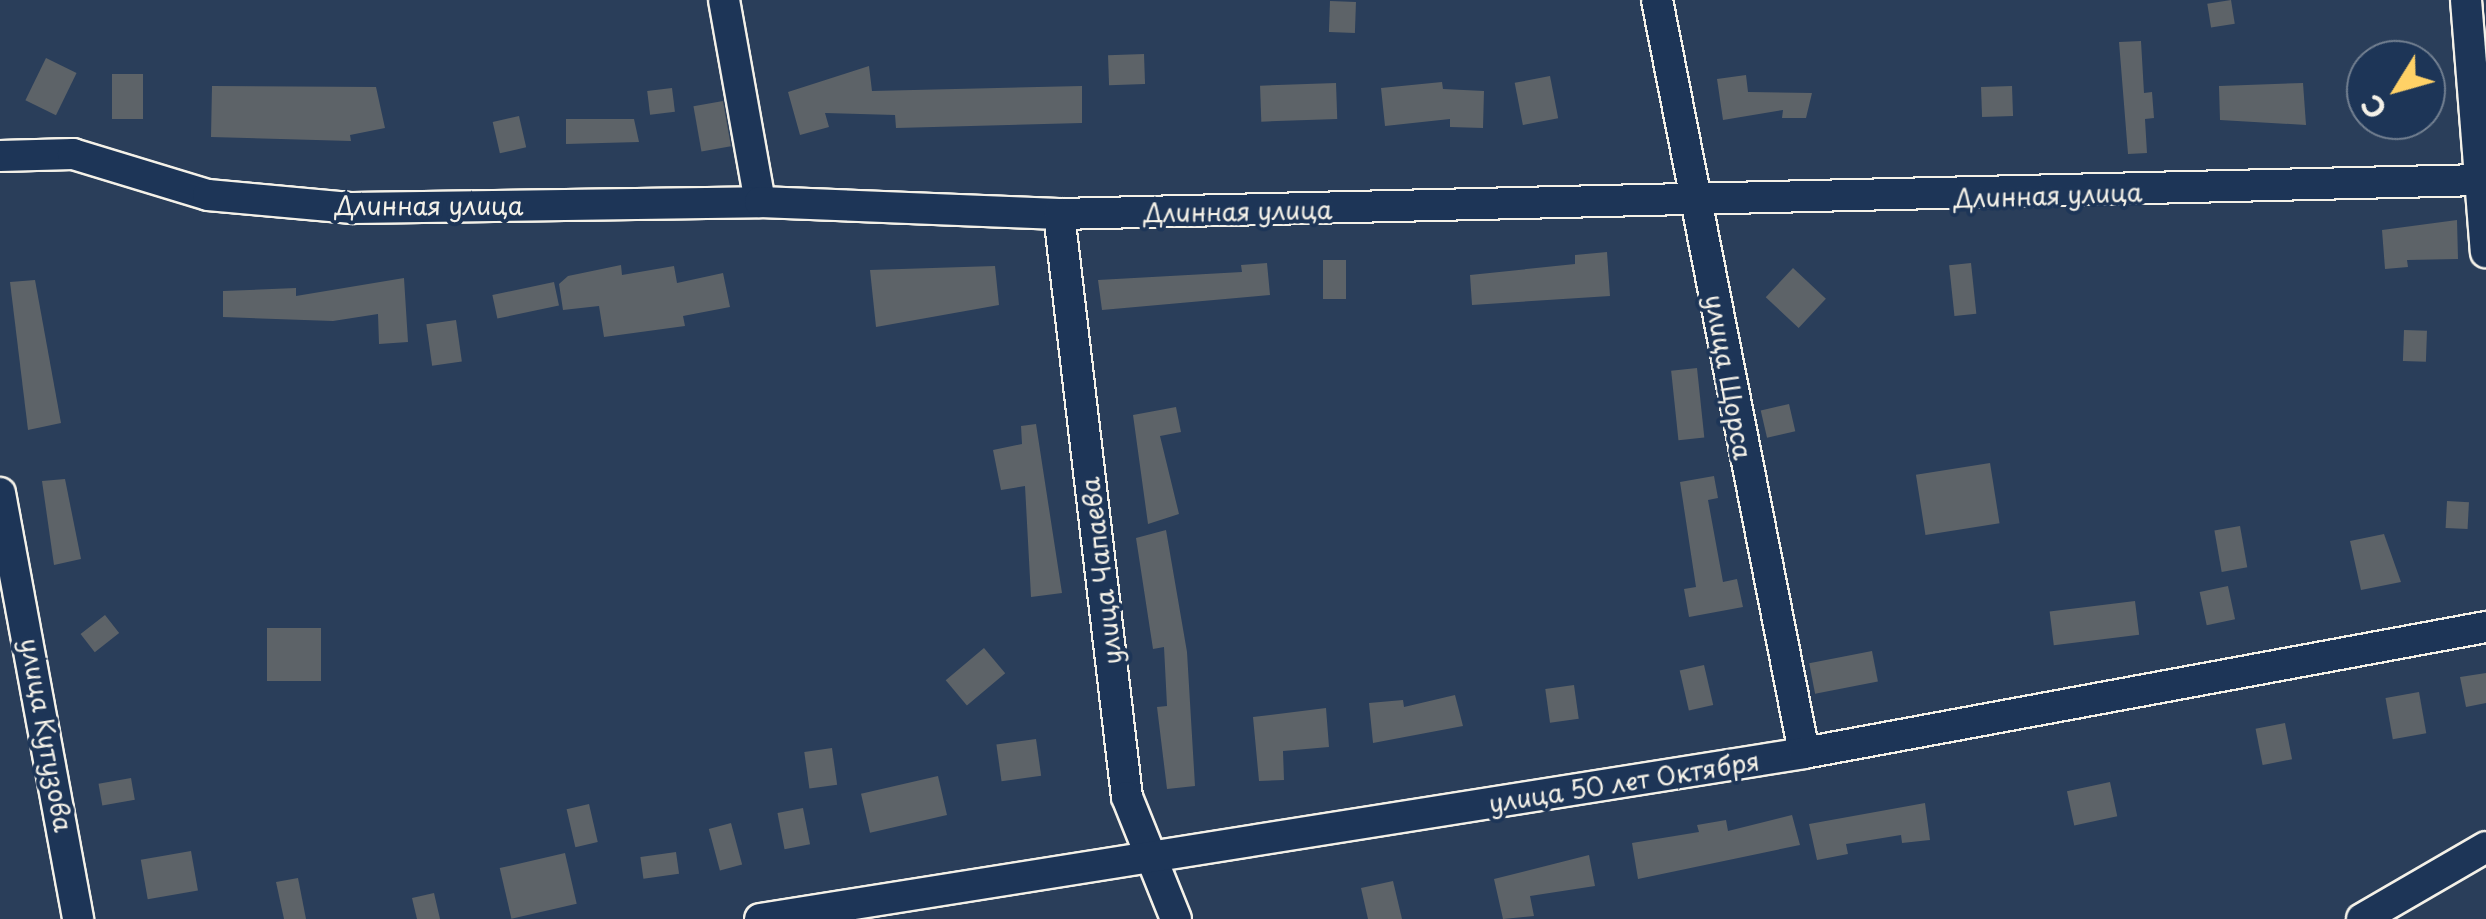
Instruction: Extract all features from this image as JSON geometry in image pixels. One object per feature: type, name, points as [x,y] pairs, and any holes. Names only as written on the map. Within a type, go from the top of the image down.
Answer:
[{"type":"street","points":[[724,0],[760,202]]},
{"type":"street","name":"улица Щорса","points":[[1657,0],[1804,753]]},
{"type":"street","points":[[2466,0],[2486,252]]},
{"type":"street","name":"Длинная улица","points":[[0,156],[72,154],[208,195],[352,208],[760,202],[1059,214],[1698,202],[2483,180]]},
{"type":"street","name":"улица Чапаева","points":[[1059,214],[1127,797],[1176,919]]},
{"type":"street","name":"улица Кутузова","points":[[0,493],[78,919]]},
{"type":"street","name":"улица 50 лет Октября","points":[[760,919],[1804,753],[2486,627]]},
{"type":"street","points":[[2373,916],[2486,848]]},
{"type":"building","points":[[2231,0],[2235,24],[2211,27],[2207,4]]},
{"type":"building","points":[[1330,1],[1356,2],[1355,33],[1329,32]]},
{"type":"building","points":[[2141,41],[2144,93],[2152,92],[2154,118],[2145,119],[2147,153],[2128,154],[2119,42]]},
{"type":"building","points":[[1144,54],[1145,84],[1109,85],[1108,55]]},
{"type":"building","points":[[46,58],[77,73],[56,115],[25,100]]},
{"type":"building","points":[[869,66],[872,91],[1082,86],[1082,123],[896,128],[895,115],[825,113],[829,127],[800,135],[788,92]]},
{"type":"building","points":[[112,74],[143,74],[143,119],[112,119]]},
{"type":"building","points":[[1746,75],[1748,92],[1812,93],[1806,118],[1782,118],[1783,110],[1723,120],[1717,79]]},
{"type":"building","points":[[1550,76],[1558,118],[1523,125],[1515,83]]},
{"type":"building","points":[[1442,82],[1443,89],[1484,91],[1483,128],[1450,127],[1450,119],[1385,126],[1381,88]]},
{"type":"building","points":[[1336,83],[1337,119],[1261,122],[1260,86]]},
{"type":"building","points":[[2303,83],[2306,125],[2220,120],[2219,86]]},
{"type":"building","points":[[212,86],[376,87],[385,128],[350,135],[351,141],[211,137]]},
{"type":"building","points":[[2012,86],[2013,116],[1982,117],[1981,87]]},
{"type":"building","points":[[672,88],[675,112],[650,115],[647,91]]},
{"type":"building","points":[[723,101],[731,146],[701,152],[693,106]]},
{"type":"building","points":[[519,116],[526,147],[500,153],[493,122]]},
{"type":"building","points":[[566,119],[634,119],[639,142],[566,144]]},
{"type":"building","points":[[2457,220],[2458,259],[2407,260],[2408,267],[2385,269],[2382,230]]},
{"type":"building","points":[[1607,252],[1610,296],[1472,305],[1470,275],[1575,264],[1575,255]]},
{"type":"building","points":[[1323,260],[1346,260],[1346,299],[1323,299]]},
{"type":"building","points":[[1267,263],[1270,295],[1102,310],[1098,280],[1242,272],[1241,265]]},
{"type":"building","points":[[1971,263],[1976,314],[1954,316],[1949,265]]},
{"type":"building","points":[[621,265],[622,275],[674,266],[677,283],[723,273],[730,307],[683,316],[685,326],[604,337],[599,306],[563,310],[559,284],[568,276]]},
{"type":"building","points":[[995,266],[999,305],[876,327],[870,270]]},
{"type":"building","points":[[1793,268],[1826,299],[1799,328],[1766,297]]},
{"type":"building","points":[[404,278],[408,342],[379,344],[378,314],[333,321],[223,317],[223,291],[296,288],[296,296]]},
{"type":"building","points":[[35,280],[61,423],[28,430],[10,282]]},
{"type":"building","points":[[554,282],[559,305],[497,319],[492,295]]},
{"type":"building","points":[[456,320],[462,362],[432,366],[426,324]]},
{"type":"building","points":[[2404,330],[2427,331],[2426,362],[2403,361]]},
{"type":"building","points":[[1697,368],[1704,438],[1678,440],[1671,371]]},
{"type":"building","points":[[1789,404],[1795,431],[1767,438],[1761,411]]},
{"type":"building","points":[[1176,407],[1181,432],[1160,436],[1179,514],[1148,524],[1133,415]]},
{"type":"building","points":[[1036,424],[1062,593],[1031,597],[1025,486],[1001,490],[993,450],[1022,444],[1021,426]]},
{"type":"building","points":[[1990,463],[2000,523],[1925,535],[1916,475]]},
{"type":"building","points":[[1714,476],[1718,498],[1708,500],[1723,582],[1737,579],[1743,607],[1689,617],[1684,589],[1696,587],[1680,482]]},
{"type":"building","points":[[65,479],[81,559],[54,565],[42,481]]},
{"type":"building","points":[[2447,501],[2469,502],[2468,529],[2446,528]]},
{"type":"building","points":[[2240,526],[2247,567],[2222,572],[2214,531]]},
{"type":"building","points":[[1166,530],[1187,652],[1195,786],[1167,789],[1157,707],[1167,706],[1164,647],[1153,649],[1136,538]]},
{"type":"building","points":[[2384,534],[2401,582],[2361,590],[2350,541]]},
{"type":"building","points":[[2228,586],[2235,619],[2207,625],[2200,592]]},
{"type":"building","points":[[2135,601],[2139,635],[2054,645],[2050,611]]},
{"type":"building","points":[[105,615],[119,633],[95,652],[81,634]]},
{"type":"building","points":[[267,628],[321,628],[321,681],[267,681]]},
{"type":"building","points":[[984,648],[1005,673],[967,705],[946,680]]},
{"type":"building","points":[[1872,651],[1878,681],[1815,694],[1809,663]]},
{"type":"building","points":[[1704,665],[1713,705],[1689,711],[1680,671]]},
{"type":"building","points":[[2486,673],[2486,703],[2466,707],[2460,677]]},
{"type":"building","points":[[1574,685],[1579,719],[1550,723],[1545,689]]},
{"type":"building","points":[[2419,692],[2426,733],[2393,739],[2386,698]]},
{"type":"building","points":[[1455,695],[1463,726],[1373,743],[1369,703],[1403,700],[1404,707]]},
{"type":"building","points":[[1326,708],[1329,747],[1283,751],[1284,780],[1259,781],[1253,717]]},
{"type":"building","points":[[2285,723],[2292,759],[2263,765],[2256,729]]},
{"type":"building","points":[[1036,739],[1041,776],[1002,781],[996,745]]},
{"type":"building","points":[[832,748],[837,785],[809,789],[804,752]]},
{"type":"building","points":[[938,776],[947,815],[870,833],[861,794]]},
{"type":"building","points":[[131,778],[135,800],[102,805],[99,784]]},
{"type":"building","points":[[2110,782],[2117,816],[2074,825],[2067,791]]},
{"type":"building","points":[[1925,803],[1930,840],[1902,843],[1901,835],[1846,844],[1848,854],[1817,860],[1809,824]]},
{"type":"building","points":[[589,804],[598,842],[575,847],[567,809]]},
{"type":"building","points":[[803,808],[810,844],[785,849],[777,813]]},
{"type":"building","points":[[1792,815],[1800,845],[1638,879],[1632,843],[1699,832],[1697,825],[1726,820],[1728,831]]},
{"type":"building","points":[[731,823],[742,865],[720,870],[709,829]]},
{"type":"building","points":[[191,851],[198,890],[148,899],[141,860]]},
{"type":"building","points":[[676,852],[679,874],[643,879],[640,857]]},
{"type":"building","points":[[565,853],[577,904],[511,919],[500,868]]},
{"type":"building","points":[[1589,855],[1595,886],[1530,896],[1534,916],[1503,919],[1494,879]]},
{"type":"building","points":[[298,878],[306,919],[284,919],[276,882]]},
{"type":"building","points":[[1393,881],[1402,919],[1368,919],[1361,888]]},
{"type":"building","points":[[434,893],[440,919],[417,919],[412,898]]}]
